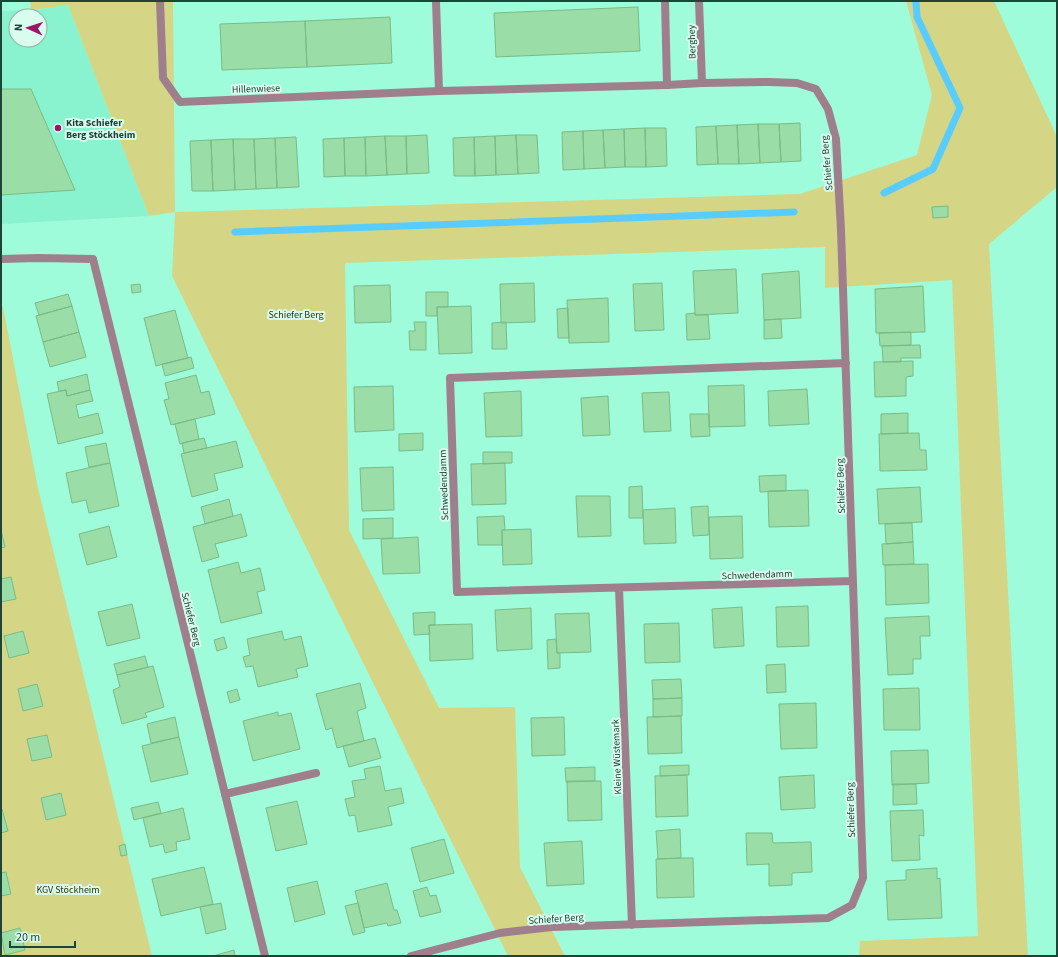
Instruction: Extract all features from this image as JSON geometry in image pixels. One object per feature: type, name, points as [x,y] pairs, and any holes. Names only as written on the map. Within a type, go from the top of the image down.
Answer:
[{"type":"street","name":"Hillenwiese","points":[[160,1],[163,78],[180,102],[439,91]]},
{"type":"street","points":[[436,1],[439,91]]},
{"type":"street","points":[[665,1],[666,85]]},
{"type":"street","name":"Berghey","points":[[699,1],[702,83]]},
{"type":"street","name":"Schiefer Berg","points":[[411,956],[500,933],[552,927],[828,918],[852,905],[863,878],[841,230],[836,139],[828,109],[816,89],[797,83],[702,83],[439,91]]},
{"type":"street","name":"Schiefer Berg","points":[[1,259],[93,259],[265,956]]},
{"type":"street","name":"Schwedendamm","points":[[846,363],[450,378],[457,592],[853,581]]},
{"type":"street","name":"Kleine Wüstemark","points":[[619,588],[632,924]]},
{"type":"street","points":[[225,794],[316,773]]},
{"type":"shaded area","name":"Kita Schiefer Berg Stöckheim","points":[[68,5],[149,216],[1,224],[1,11],[8,11],[8,48],[48,48],[48,8],[46,8]]},
{"type":"green space","points":[[30,1],[173,1],[175,212],[149,216],[68,5],[46,8],[31,8]]},
{"type":"green space","points":[[906,1],[994,1],[1057,137],[1057,187],[989,244],[1028,956],[859,956],[860,941],[978,936],[952,280],[825,288],[825,247],[345,263],[349,530],[439,708],[515,707],[520,867],[565,956],[508,956],[172,276],[175,212],[800,194],[917,155],[932,95]]},
{"type":"green space","name":"KGV Stöckheim","points":[[1,305],[3,307],[38,488],[152,956],[1,956]]},
{"type":"building","points":[[638,7],[640,51],[496,57],[494,13]]},
{"type":"building","points":[[390,17],[392,63],[307,67],[305,21]]},
{"type":"building","points":[[305,21],[307,67],[222,70],[220,24]]},
{"type":"building","name":"Kita Schiefer Berg Stöckheim","points":[[1,89],[31,89],[75,190],[1,195]]},
{"type":"building","points":[[800,123],[801,161],[781,162],[779,124]]},
{"type":"building","points":[[758,124],[779,124],[781,162],[760,163]]},
{"type":"building","points":[[758,124],[760,163],[739,164],[737,125]]},
{"type":"building","points":[[737,125],[739,164],[718,164],[716,126]]},
{"type":"building","points":[[716,126],[718,164],[697,165],[696,127]]},
{"type":"building","points":[[645,128],[646,167],[625,167],[624,129]]},
{"type":"building","points":[[645,128],[666,128],[667,166],[646,167]]},
{"type":"building","points":[[624,129],[625,167],[605,168],[603,130]]},
{"type":"building","points":[[603,130],[605,168],[584,169],[583,131]]},
{"type":"building","points":[[583,131],[584,169],[563,170],[562,132]]},
{"type":"building","points":[[427,135],[429,173],[407,174],[406,136]]},
{"type":"building","points":[[516,135],[518,174],[496,175],[495,136]]},
{"type":"building","points":[[516,135],[537,135],[539,173],[518,174]]},
{"type":"building","points":[[385,136],[387,175],[366,176],[365,137]]},
{"type":"building","points":[[385,136],[406,136],[407,174],[387,175]]},
{"type":"building","points":[[495,136],[496,175],[475,176],[474,137]]},
{"type":"building","points":[[296,137],[299,187],[277,188],[275,138]]},
{"type":"building","points":[[365,137],[366,176],[345,176],[344,138]]},
{"type":"building","points":[[474,137],[475,176],[454,176],[453,138]]},
{"type":"building","points":[[275,138],[277,188],[256,189],[254,139]]},
{"type":"building","points":[[344,138],[345,176],[324,177],[323,139]]},
{"type":"building","points":[[233,139],[254,139],[256,189],[235,190]]},
{"type":"building","points":[[233,139],[235,190],[213,191],[211,140]]},
{"type":"building","points":[[211,140],[213,191],[192,191],[190,141]]},
{"type":"building","points":[[948,206],[948,217],[933,218],[932,207]]},
{"type":"building","points":[[736,269],[738,313],[695,315],[693,271]]},
{"type":"building","points":[[799,271],[801,318],[764,320],[762,274]]},
{"type":"building","points":[[534,283],[535,322],[501,323],[500,284]]},
{"type":"building","points":[[662,283],[664,330],[635,331],[633,284]]},
{"type":"building","points":[[140,284],[141,292],[132,293],[131,285]]},
{"type":"building","points":[[390,285],[391,322],[355,323],[354,286]]},
{"type":"building","points":[[923,286],[925,332],[876,333],[875,289]]},
{"type":"building","points":[[426,292],[448,292],[448,307],[437,307],[437,316],[426,316]]},
{"type":"building","points":[[68,294],[72,306],[39,315],[35,303]]},
{"type":"building","points":[[608,298],[609,342],[569,343],[567,300]]},
{"type":"building","points":[[72,306],[79,332],[43,342],[36,316]]},
{"type":"building","points":[[471,306],[472,353],[439,354],[437,307]]},
{"type":"building","points":[[568,308],[569,338],[558,338],[557,309]]},
{"type":"building","points":[[175,310],[188,358],[156,366],[144,318]]},
{"type":"building","points":[[695,313],[695,315],[708,315],[710,339],[687,340],[686,314]]},
{"type":"building","points":[[781,319],[782,338],[764,339],[764,320]]},
{"type":"building","points":[[414,322],[426,322],[426,350],[410,350],[409,331],[415,331]]},
{"type":"building","points":[[506,322],[507,349],[492,349],[492,323]]},
{"type":"building","points":[[79,332],[86,357],[50,367],[43,342]]},
{"type":"building","points":[[911,332],[911,345],[880,346],[879,333]]},
{"type":"building","points":[[920,345],[921,358],[901,358],[901,362],[883,362],[882,346]]},
{"type":"building","points":[[191,357],[194,368],[165,376],[162,364]]},
{"type":"building","points":[[913,361],[913,376],[906,377],[906,396],[875,397],[874,362]]},
{"type":"building","points":[[87,374],[90,390],[67,396],[66,390],[59,391],[57,382]]},
{"type":"building","points":[[196,375],[201,393],[209,391],[215,414],[171,425],[164,400],[169,399],[165,383]]},
{"type":"building","points":[[744,385],[745,426],[709,427],[708,386]]},
{"type":"building","points":[[393,386],[394,430],[355,432],[354,387]]},
{"type":"building","points":[[807,389],[809,424],[769,426],[768,391]]},
{"type":"building","points":[[66,390],[67,396],[90,390],[93,401],[76,405],[79,418],[98,413],[103,433],[58,444],[47,394]]},
{"type":"building","points":[[521,391],[522,436],[486,437],[484,393]]},
{"type":"building","points":[[669,392],[671,431],[644,432],[642,393]]},
{"type":"building","points":[[608,396],[610,435],[583,436],[581,398]]},
{"type":"building","points":[[908,413],[908,433],[881,434],[881,414]]},
{"type":"building","points":[[690,414],[709,414],[710,436],[691,437]]},
{"type":"building","points":[[195,419],[199,439],[180,444],[175,424]]},
{"type":"building","points":[[423,433],[423,450],[399,451],[399,434]]},
{"type":"building","points":[[919,433],[920,450],[926,450],[927,470],[880,471],[879,434]]},
{"type":"building","points":[[204,438],[207,448],[184,453],[182,443]]},
{"type":"building","points":[[236,441],[243,467],[214,474],[218,490],[192,497],[181,454]]},
{"type":"building","points":[[106,443],[110,463],[89,467],[85,447]]},
{"type":"building","points":[[483,452],[512,452],[512,463],[483,464]]},
{"type":"building","points":[[110,463],[119,506],[89,513],[86,500],[72,503],[66,473]]},
{"type":"building","points":[[505,463],[506,504],[472,505],[471,464]]},
{"type":"building","points":[[393,467],[394,510],[362,511],[360,468]]},
{"type":"building","points":[[786,475],[786,491],[760,492],[759,476]]},
{"type":"building","points":[[642,486],[643,518],[629,518],[629,487]]},
{"type":"building","points":[[920,487],[922,522],[879,524],[877,489]]},
{"type":"building","points":[[808,490],[809,526],[769,527],[768,491]]},
{"type":"building","points":[[576,496],[610,496],[611,536],[578,537]]},
{"type":"building","points":[[229,499],[233,516],[205,524],[201,507]]},
{"type":"building","points":[[708,506],[709,535],[693,536],[691,507]]},
{"type":"building","points":[[675,508],[676,543],[644,544],[643,510]]},
{"type":"building","points":[[241,514],[247,536],[215,544],[219,557],[202,562],[193,527]]},
{"type":"building","points":[[504,516],[505,530],[502,530],[502,545],[478,545],[477,517]]},
{"type":"building","points":[[742,516],[743,558],[710,559],[709,517]]},
{"type":"building","points":[[393,518],[393,538],[363,539],[363,519]]},
{"type":"building","points":[[912,523],[913,542],[886,544],[885,524]]},
{"type":"building","points":[[109,526],[117,557],[87,565],[79,534]]},
{"type":"building","points":[[531,529],[532,564],[503,565],[502,530]]},
{"type":"building","points":[[1,530],[5,547],[1,548]]},
{"type":"building","points":[[418,537],[420,573],[383,574],[381,539]]},
{"type":"building","points":[[913,542],[914,564],[883,565],[882,544]]},
{"type":"building","points":[[238,562],[241,573],[260,568],[265,590],[257,592],[262,613],[221,623],[208,570]]},
{"type":"building","points":[[928,564],[929,603],[886,605],[885,565]]},
{"type":"building","points":[[11,577],[16,599],[1,602],[1,579]]},
{"type":"building","points":[[132,604],[140,638],[107,646],[98,612]]},
{"type":"building","points":[[808,606],[809,646],[777,647],[776,607]]},
{"type":"building","points":[[742,607],[744,646],[714,648],[712,609]]},
{"type":"building","points":[[531,608],[532,649],[497,651],[495,610]]},
{"type":"building","points":[[435,612],[435,625],[429,625],[430,634],[414,635],[413,613]]},
{"type":"building","points":[[589,613],[591,652],[557,653],[555,614]]},
{"type":"building","points":[[929,616],[930,636],[920,636],[921,659],[913,659],[913,674],[888,675],[885,618]]},
{"type":"building","points":[[679,623],[680,662],[645,663],[644,624]]},
{"type":"building","points":[[472,624],[473,659],[430,661],[429,625]]},
{"type":"building","points":[[23,631],[29,653],[9,658],[4,636]]},
{"type":"building","points":[[282,631],[284,640],[301,636],[308,666],[296,669],[298,677],[258,687],[253,666],[246,667],[243,657],[250,655],[247,639]]},
{"type":"building","points":[[224,637],[227,648],[217,651],[214,640]]},
{"type":"building","points":[[556,639],[557,653],[560,653],[560,668],[548,669],[547,640]]},
{"type":"building","points":[[145,656],[148,667],[117,675],[114,664]]},
{"type":"building","points":[[785,664],[786,692],[767,693],[766,665]]},
{"type":"building","points":[[153,666],[164,707],[145,713],[147,717],[122,724],[113,690],[120,687],[117,675]]},
{"type":"building","points":[[681,679],[682,698],[653,699],[652,680]]},
{"type":"building","points":[[360,683],[366,708],[357,711],[364,741],[337,748],[332,728],[326,730],[316,694]]},
{"type":"building","points":[[37,684],[43,706],[23,711],[18,689]]},
{"type":"building","points":[[919,688],[920,730],[884,730],[883,689]]},
{"type":"building","points":[[237,689],[240,700],[230,703],[227,692]]},
{"type":"building","points":[[682,698],[682,716],[653,717],[653,699]]},
{"type":"building","points":[[816,703],[817,748],[781,749],[779,704]]},
{"type":"building","points":[[278,712],[278,716],[291,713],[300,749],[253,761],[243,721]]},
{"type":"building","points":[[681,716],[682,753],[648,754],[647,717]]},
{"type":"building","points":[[175,717],[179,737],[151,743],[147,724]]},
{"type":"building","points":[[564,717],[565,755],[532,756],[531,718]]},
{"type":"building","points":[[47,735],[52,757],[32,761],[27,739]]},
{"type":"building","points":[[179,737],[188,774],[151,782],[142,746]]},
{"type":"building","points":[[375,738],[381,758],[349,767],[343,746]]},
{"type":"building","points":[[928,750],[929,783],[892,785],[891,751]]},
{"type":"building","points":[[689,765],[689,775],[660,776],[660,766]]},
{"type":"building","points":[[380,766],[385,791],[401,788],[404,803],[388,807],[392,825],[358,832],[355,815],[349,816],[345,799],[355,797],[352,781],[366,779],[364,769]]},
{"type":"building","points":[[595,767],[595,781],[566,782],[565,768]]},
{"type":"building","points":[[687,775],[688,816],[656,817],[655,776]]},
{"type":"building","points":[[814,775],[815,808],[781,810],[779,777]]},
{"type":"building","points":[[567,781],[601,781],[602,820],[568,821]]},
{"type":"building","points":[[893,784],[916,784],[917,804],[893,805]]},
{"type":"building","points":[[61,793],[66,815],[46,820],[41,798]]},
{"type":"building","points":[[297,801],[307,844],[276,851],[266,808]]},
{"type":"building","points":[[158,802],[161,813],[134,820],[131,808]]},
{"type":"building","points":[[183,808],[190,839],[176,842],[177,850],[165,853],[163,844],[150,847],[143,818]]},
{"type":"building","points":[[2,809],[8,831],[1,833],[1,810]]},
{"type":"building","points":[[923,810],[924,836],[919,835],[920,860],[892,861],[890,811]]},
{"type":"building","points":[[680,829],[681,858],[658,859],[656,831]]},
{"type":"building","points":[[746,833],[772,833],[773,843],[811,842],[812,872],[792,873],[792,885],[769,886],[769,864],[747,865]]},
{"type":"building","points":[[444,839],[454,873],[420,882],[411,848]]},
{"type":"building","points":[[582,841],[584,884],[547,886],[544,843]]},
{"type":"building","points":[[125,844],[127,855],[121,856],[119,846]]},
{"type":"building","points":[[693,858],[694,897],[657,898],[656,859]]},
{"type":"building","points":[[204,867],[213,904],[161,916],[152,879]]},
{"type":"building","points":[[937,868],[937,879],[940,878],[942,918],[888,920],[886,881],[906,880],[906,870]]},
{"type":"building","points":[[6,872],[11,894],[1,896],[1,873]]},
{"type":"building","points":[[317,881],[325,914],[295,922],[287,888]]},
{"type":"building","points":[[387,883],[394,910],[397,910],[401,923],[388,926],[387,923],[364,928],[355,891]]},
{"type":"building","points":[[427,887],[430,896],[436,895],[441,912],[420,917],[413,891]]},
{"type":"building","points":[[221,903],[226,929],[206,934],[200,907]]},
{"type":"building","points":[[358,903],[365,932],[353,935],[345,906]]},
{"type":"building","points":[[20,928],[25,950],[5,955],[1,933]]},
{"type":"building","points":[[234,950],[235,956],[213,956]]},
{"type":"waterway","points":[[884,193],[933,169],[960,108],[917,17],[916,1]]},
{"type":"waterway","points":[[235,232],[794,212]]},
{"type":"place","name":"Kita Schiefer Berg Stöckheim","points":[[58,128]]}]
